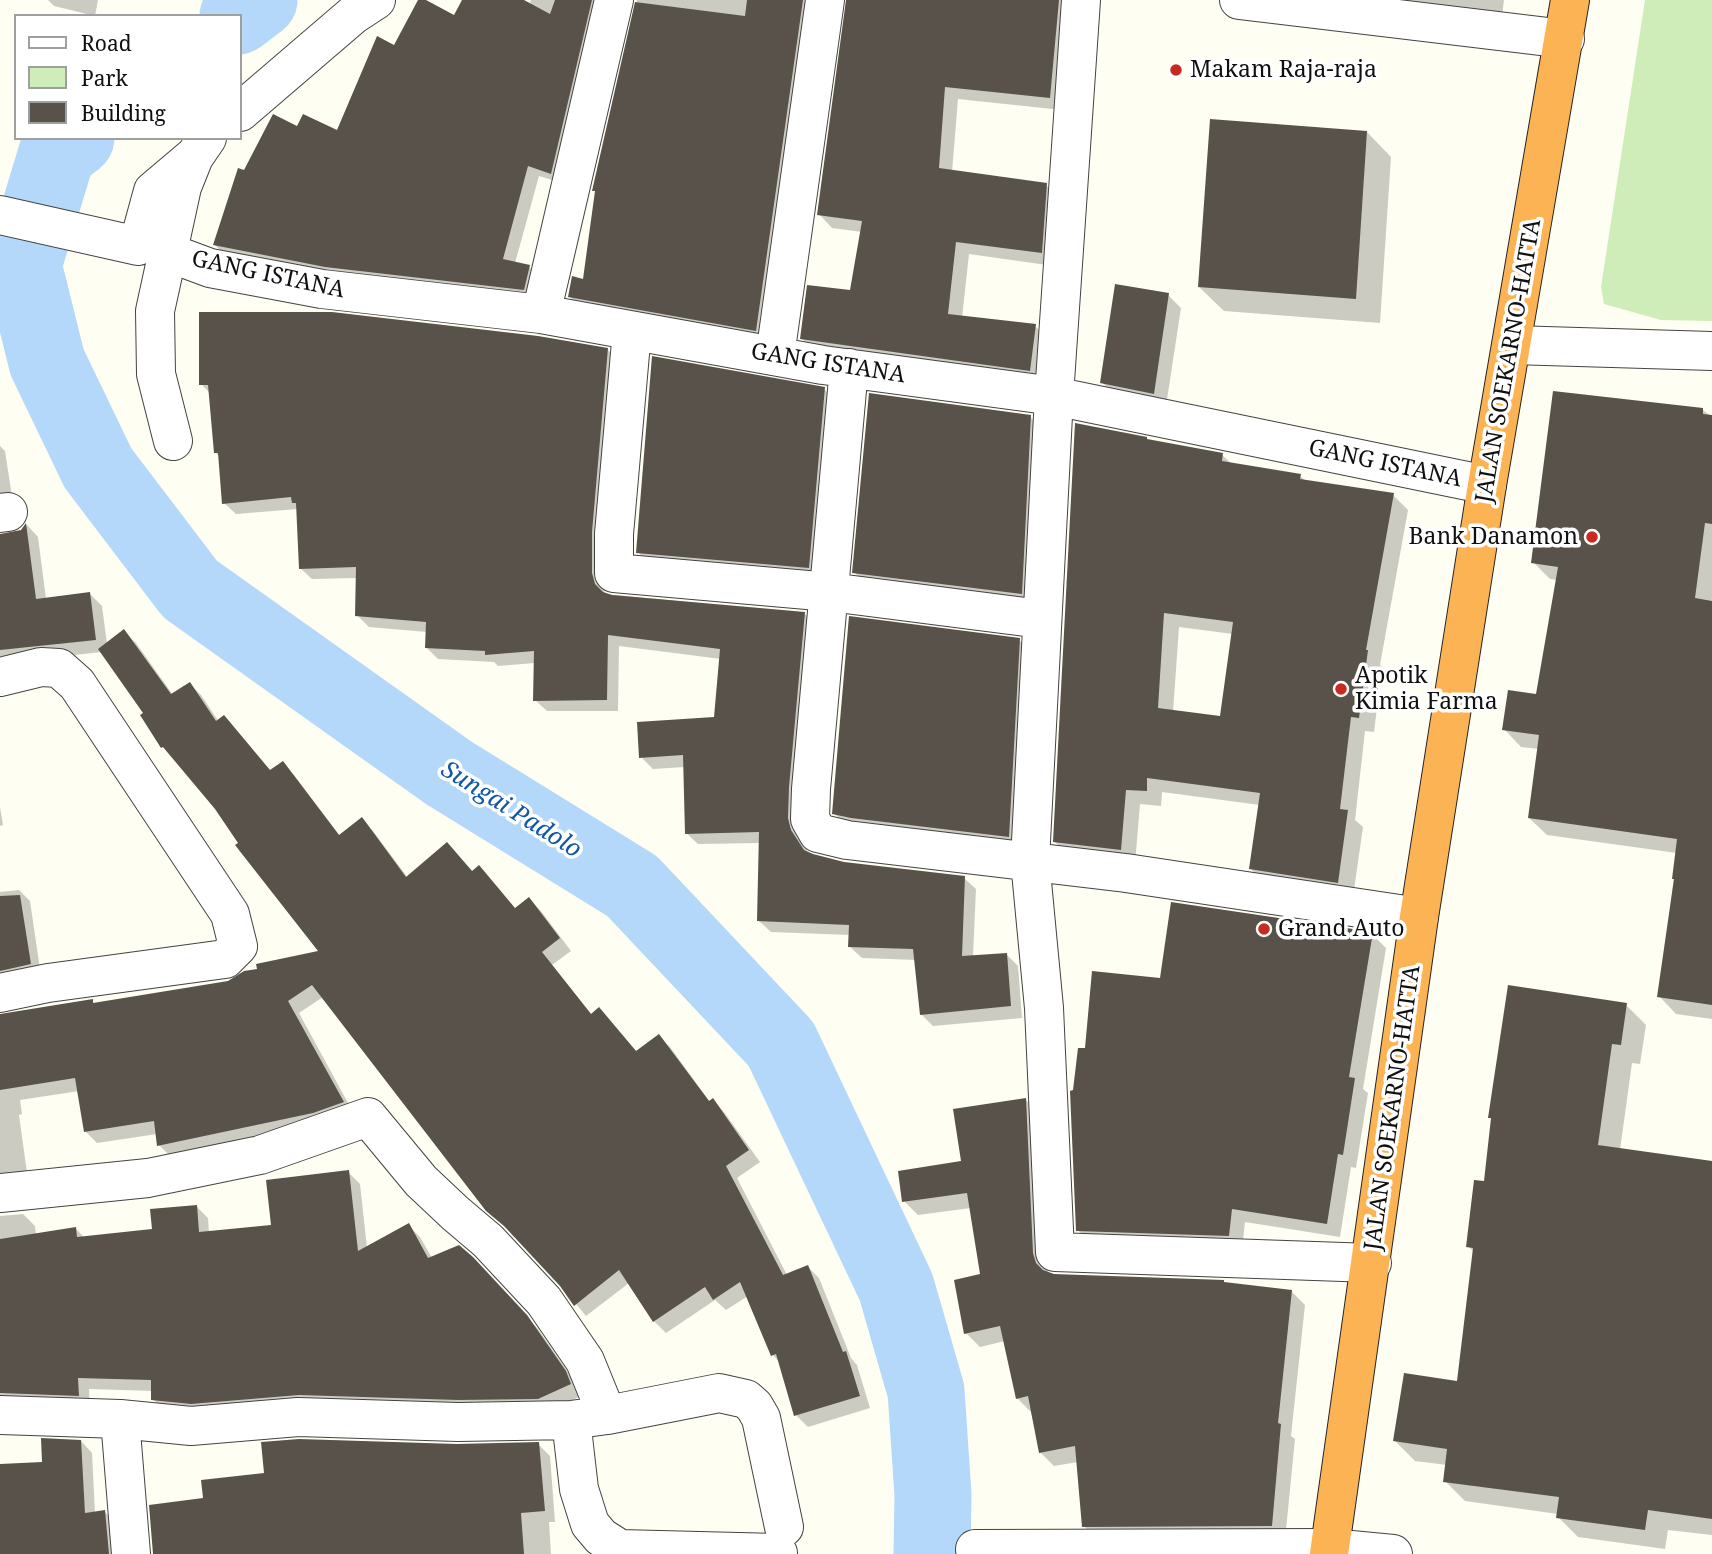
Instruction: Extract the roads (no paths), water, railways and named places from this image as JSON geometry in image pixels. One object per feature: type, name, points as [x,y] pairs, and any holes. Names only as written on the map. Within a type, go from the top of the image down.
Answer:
[{"type":"highway","name":"JALAN SOEKARNO-HATTA","points":[[1330,1551],[1419,917],[1487,485],[1570,0]]},
{"type":"street","points":[[242,110],[353,15],[376,0]]},
{"type":"street","points":[[541,314],[614,0]]},
{"type":"street","points":[[775,356],[825,0]]},
{"type":"street","points":[[1081,0],[1054,396],[1030,861],[1044,1009],[1055,1252],[1372,1263]]},
{"type":"street","points":[[1239,0],[1286,3],[1565,39]]},
{"type":"street","points":[[0,215],[138,246],[153,191],[200,148]]},
{"type":"street","points":[[173,441],[156,374],[155,310],[182,187],[200,148]]},
{"type":"street","name":"GANG ISTANA","points":[[167,252],[210,268],[321,289],[541,314],[849,368],[1054,396],[1487,485]]},
{"type":"street","points":[[632,331],[614,534],[614,573],[830,592],[1041,619]]},
{"type":"street","points":[[1512,345],[1712,351]]},
{"type":"street","points":[[849,368],[811,789],[810,819],[818,833],[847,840],[1030,861],[1419,917]]},
{"type":"street","points":[[0,677],[41,667],[59,668],[77,684],[230,914],[237,946],[225,959],[0,992]]},
{"type":"street","points":[[0,1193],[148,1178],[247,1158],[368,1117],[421,1181],[488,1241],[544,1301],[584,1361],[589,1417],[579,1489],[590,1524],[601,1537],[620,1549],[781,1540],[761,1418],[746,1399],[719,1393],[589,1417],[458,1422],[299,1418],[191,1426],[120,1419],[0,1415]]},
{"type":"street","points":[[120,1419],[131,1554]]},
{"type":"street","points":[[975,1549],[1330,1551],[1393,1554]]},
{"type":"waterway","name":"Sungai Padolo","points":[[241,14],[259,0]]},
{"type":"waterway","name":"Sungai Padolo","points":[[73,140],[57,153],[23,265],[47,362],[98,468],[190,589],[449,773],[632,886],[781,1044],[896,1287],[926,1391],[933,1495],[932,1554]]},
{"type":"place","name":"Makam Raja-raja","points":[[1176,70]]},
{"type":"place","name":"Bank Danamon","points":[[1592,537]]},
{"type":"place","name":"Apotik Kimia Farma","points":[[1341,689]]},
{"type":"place","name":"Grand Auto","points":[[1264,929]]}]
